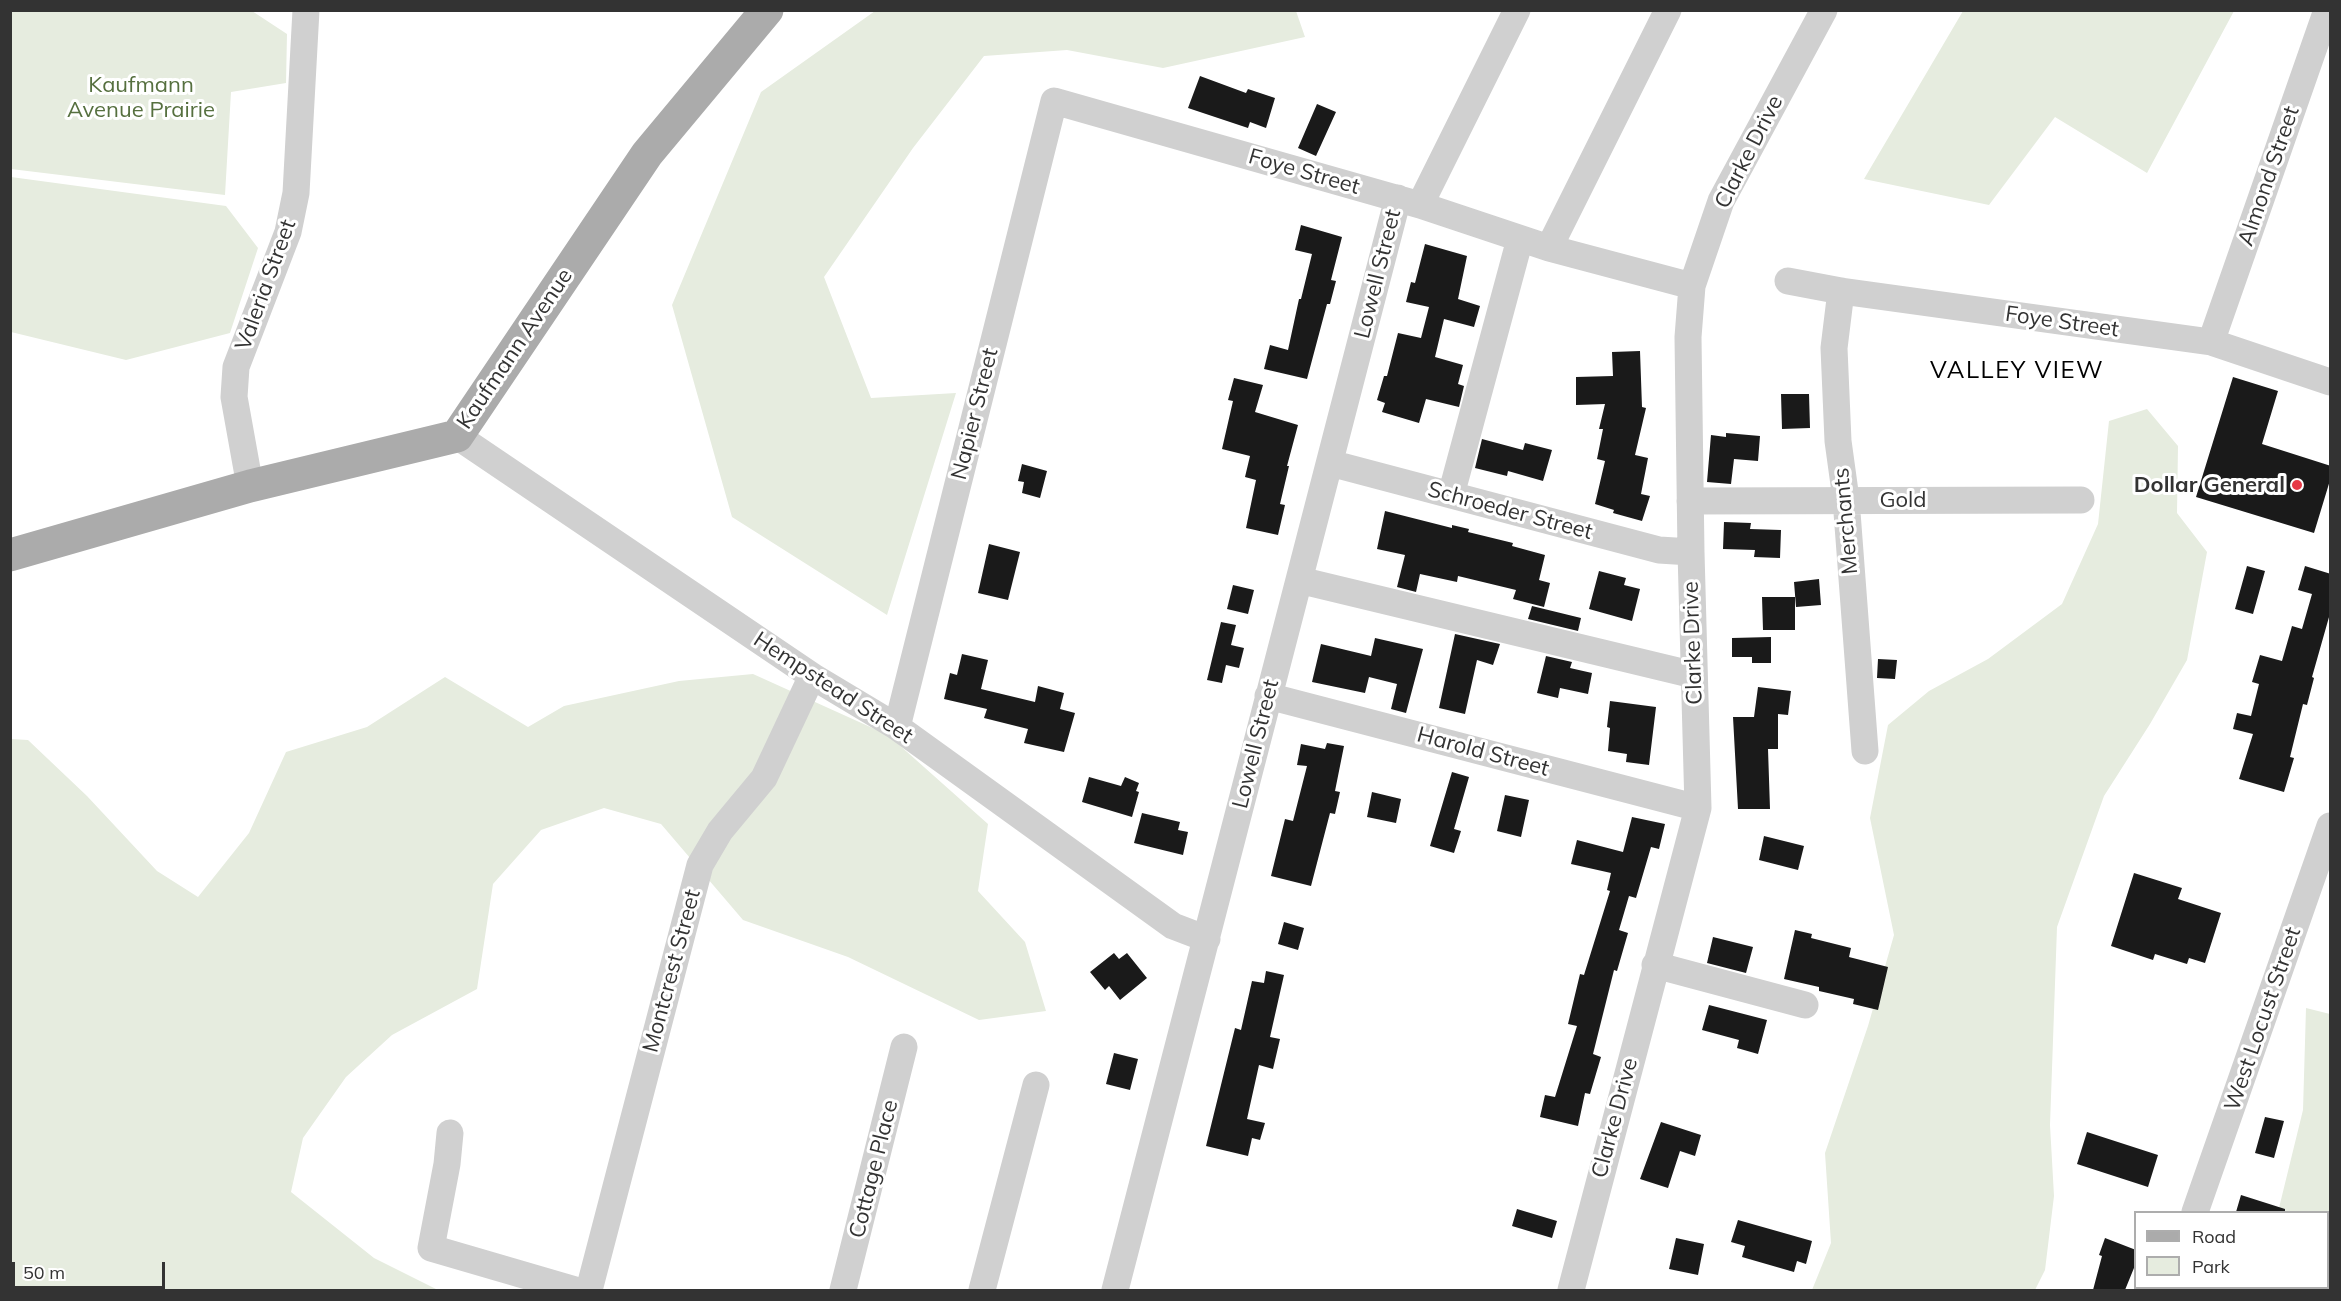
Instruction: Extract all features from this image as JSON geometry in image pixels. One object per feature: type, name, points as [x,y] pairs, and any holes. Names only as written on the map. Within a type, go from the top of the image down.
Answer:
[{"type":"main road","name":"Kaufmann Avenue","points":[[10,555],[250,486],[457,436],[647,154],[767,10]]},
{"type":"street","name":"Valeria Street","points":[[250,486],[234,397],[236,367],[288,232],[296,194],[306,10]]},
{"type":"street","name":"Lowell Street","points":[[1115,1290],[1330,463],[1409,202],[1516,10]]},
{"type":"street","points":[[1549,249],[1668,10]]},
{"type":"street","name":"Clarke Drive","points":[[1571,1290],[1655,964],[1698,808],[1688,337],[1692,286],[1721,201],[1824,10]]},
{"type":"street","name":"Almond Street","points":[[2211,342],[2327,10]]},
{"type":"street","name":"Foye Street","points":[[1054,101],[1409,202],[1549,249],[1692,286]]},
{"type":"street","name":"Napier Street","points":[[897,727],[1054,101]]},
{"type":"street","points":[[1451,495],[1520,239]]},
{"type":"street","name":"Foye Street","points":[[1788,281],[1841,291],[2211,342],[2331,382]]},
{"type":"street","name":"Merchants","points":[[1841,291],[1834,348],[1838,441],[1846,500],[1865,751]]},
{"type":"street","name":"Hempstead Street","points":[[457,436],[812,676],[897,727],[1173,926],[1207,939]]},
{"type":"street","name":"Schroeder Street","points":[[1330,463],[1659,550],[1691,552]]},
{"type":"street","name":"Gold","points":[[1690,501],[2081,500]]},
{"type":"street","points":[[1299,580],[1694,675]]},
{"type":"street","name":"Montcrest Street","points":[[589,1290],[700,866],[720,831],[764,778],[812,676]]},
{"type":"street","name":"Harold Street","points":[[1268,696],[1698,808]]},
{"type":"street","name":"West Locust Street","points":[[2195,1211],[2331,826]]},
{"type":"street","points":[[1655,964],[1805,1005]]},
{"type":"street","name":"Cottage Place","points":[[843,1290],[904,1047]]},
{"type":"street","points":[[982,1290],[1036,1085]]},
{"type":"street","points":[[450,1133],[447,1164],[431,1248],[575,1290]]},
{"type":"green space","name":"Kaufmann Avenue Prairie","points":[[11,10],[252,11],[287,34],[286,83],[231,92],[225,195],[11,169]]},
{"type":"green space","points":[[875,11],[1296,11],[1305,37],[1163,68],[1067,50],[984,56],[913,148],[824,277],[871,398],[956,393],[887,615],[732,517],[672,305],[761,92]]},
{"type":"green space","points":[[1963,11],[2234,11],[2147,173],[2055,117],[1989,205],[1864,179]]},
{"type":"green space","name":"Kaufmann Avenue Prairie","points":[[11,177],[226,206],[258,248],[230,333],[126,360],[11,332]]},
{"type":"green space","points":[[2147,409],[2178,446],[2177,513],[2207,552],[2187,660],[2104,796],[2057,927],[2050,1125],[2054,1196],[2045,1270],[2035,1290],[1812,1290],[1831,1243],[1825,1153],[1868,1026],[1894,935],[1870,818],[1888,725],[1929,691],[1988,659],[2062,604],[2098,524],[2109,421]]},
{"type":"green space","points":[[753,674],[888,735],[988,824],[978,891],[1025,942],[1046,1011],[979,1020],[848,957],[743,920],[661,824],[604,808],[541,830],[493,884],[477,989],[392,1035],[346,1077],[303,1138],[291,1192],[374,1258],[438,1290],[11,1290],[11,739],[28,740],[87,796],[157,871],[198,897],[249,833],[286,752],[367,727],[445,677],[528,727],[564,706],[679,681]]},
{"type":"green space","points":[[2306,1008],[2330,1014],[2330,1290],[2257,1290],[2329,1289],[2329,1211],[2278,1211],[2303,1110]]},
{"type":"building","points":[[1200,76],[1246,93],[1248,89],[1275,98],[1266,128],[1250,122],[1248,128],[1188,108]]},
{"type":"building","points":[[1317,104],[1336,112],[1316,156],[1298,148]]},
{"type":"building","points":[[1301,225],[1342,237],[1331,280],[1336,281],[1330,304],[1327,304],[1307,379],[1264,369],[1270,345],[1288,350],[1312,254],[1295,250]]},
{"type":"building","points":[[1425,244],[1467,256],[1458,299],[1480,306],[1474,327],[1444,319],[1435,357],[1463,365],[1458,384],[1464,386],[1459,407],[1426,399],[1419,423],[1382,412],[1385,403],[1377,400],[1384,376],[1387,376],[1398,333],[1421,338],[1429,307],[1406,302],[1411,282],[1415,283]]},
{"type":"building","points":[[1640,351],[1642,407],[1646,408],[1635,455],[1648,458],[1641,494],[1650,496],[1642,521],[1613,513],[1614,510],[1595,504],[1605,461],[1597,459],[1603,429],[1599,429],[1605,404],[1576,405],[1576,377],[1613,376],[1612,352]]},
{"type":"building","points":[[2233,377],[2278,391],[2262,444],[2331,466],[2331,477],[2314,533],[2196,497]]},
{"type":"building","points":[[1234,378],[1263,385],[1255,412],[1298,425],[1280,504],[1285,505],[1278,535],[1246,528],[1256,480],[1245,477],[1250,456],[1222,449],[1233,401],[1228,400]]},
{"type":"building","points":[[1781,394],[1809,394],[1810,428],[1782,429]]},
{"type":"building","points":[[1726,433],[1760,436],[1758,461],[1734,459],[1731,484],[1707,482],[1711,435],[1726,437]]},
{"type":"building","points":[[1482,439],[1523,450],[1525,443],[1552,450],[1543,481],[1508,471],[1507,476],[1475,468]]},
{"type":"building","points":[[1022,464],[1047,471],[1040,498],[1022,493],[1024,482],[1018,481]]},
{"type":"building","points":[[1385,511],[1452,528],[1452,525],[1469,529],[1468,532],[1513,543],[1512,546],[1545,555],[1539,580],[1550,583],[1544,607],[1513,599],[1516,590],[1458,576],[1457,582],[1420,574],[1416,592],[1397,587],[1405,555],[1377,549]]},
{"type":"building","points":[[1724,522],[1751,523],[1750,529],[1781,530],[1780,558],[1754,557],[1755,550],[1723,549]]},
{"type":"building","points":[[989,544],[1020,552],[1008,600],[978,593]]},
{"type":"building","points":[[2247,566],[2265,571],[2253,614],[2235,609]]},
{"type":"building","points":[[2305,566],[2331,574],[2331,610],[2312,677],[2314,678],[2307,705],[2303,704],[2290,757],[2294,758],[2284,792],[2239,779],[2253,734],[2233,729],[2237,713],[2251,716],[2259,684],[2252,682],[2260,655],[2282,661],[2292,626],[2302,629],[2312,594],[2298,590]]},
{"type":"building","points":[[1599,571],[1626,578],[1624,585],[1640,589],[1632,621],[1589,609]]},
{"type":"building","points":[[1819,579],[1821,605],[1796,607],[1794,582]]},
{"type":"building","points":[[1233,585],[1254,590],[1248,614],[1227,609]]},
{"type":"building","points":[[1762,597],[1795,597],[1795,630],[1763,630]]},
{"type":"building","points":[[1532,606],[1581,618],[1578,631],[1528,619]]},
{"type":"building","points":[[1221,622],[1236,625],[1231,645],[1244,648],[1239,668],[1226,665],[1222,683],[1207,680]]},
{"type":"building","points":[[1455,634],[1500,644],[1493,665],[1477,660],[1465,714],[1439,708]]},
{"type":"building","points":[[1771,637],[1771,663],[1752,663],[1752,657],[1732,657],[1732,638]]},
{"type":"building","points":[[1375,638],[1423,649],[1406,713],[1391,709],[1397,684],[1369,677],[1365,693],[1312,682],[1321,644],[1371,656]]},
{"type":"building","points":[[962,654],[988,660],[981,689],[1035,702],[1038,686],[1064,693],[1060,709],[1075,713],[1064,752],[1024,743],[1028,729],[984,718],[987,709],[944,699],[950,673],[957,675]]},
{"type":"building","points":[[1546,656],[1572,662],[1570,668],[1592,673],[1588,694],[1560,688],[1558,698],[1537,693]]},
{"type":"building","points":[[1878,659],[1897,660],[1895,679],[1877,678]]},
{"type":"building","points":[[1758,687],[1791,691],[1788,715],[1778,714],[1778,749],[1768,749],[1770,809],[1738,809],[1733,717],[1754,717]]},
{"type":"building","points":[[1610,701],[1656,707],[1649,765],[1626,762],[1627,754],[1608,751],[1610,728],[1607,727]]},
{"type":"building","points":[[1327,743],[1344,746],[1335,791],[1340,792],[1335,814],[1330,813],[1311,886],[1271,876],[1285,819],[1293,821],[1307,766],[1297,765],[1301,744],[1325,749]]},
{"type":"building","points":[[1452,772],[1469,777],[1454,829],[1461,831],[1454,853],[1430,846]]},
{"type":"building","points":[[1089,777],[1121,786],[1125,777],[1139,783],[1136,791],[1139,792],[1132,817],[1082,802]]},
{"type":"building","points":[[1372,792],[1401,799],[1396,823],[1367,817]]},
{"type":"building","points":[[1505,795],[1529,800],[1521,837],[1497,831]]},
{"type":"building","points":[[1142,813],[1180,822],[1178,830],[1188,832],[1183,855],[1134,843]]},
{"type":"building","points":[[1632,817],[1665,824],[1659,849],[1651,847],[1636,898],[1629,896],[1619,930],[1628,933],[1617,971],[1614,970],[1593,1054],[1601,1057],[1590,1094],[1585,1093],[1578,1126],[1540,1117],[1545,1095],[1555,1097],[1577,1026],[1568,1024],[1580,974],[1584,975],[1610,891],[1607,890],[1611,873],[1571,864],[1577,840],[1623,852]]},
{"type":"building","points":[[1764,836],[1804,846],[1798,870],[1759,860]]},
{"type":"building","points":[[2134,873],[2182,888],[2178,899],[2221,913],[2205,963],[2189,958],[2187,964],[2155,954],[2153,960],[2111,946]]},
{"type":"building","points":[[1284,922],[1304,928],[1298,950],[1278,944]]},
{"type":"building","points":[[1795,930],[1812,934],[1811,938],[1851,948],[1849,957],[1888,967],[1878,1010],[1853,1004],[1854,999],[1819,991],[1819,987],[1784,979]]},
{"type":"building","points":[[1713,937],[1753,947],[1746,973],[1707,963]]},
{"type":"building","points":[[1114,953],[1119,959],[1127,953],[1147,978],[1120,1000],[1109,986],[1105,990],[1090,972]]},
{"type":"building","points":[[1266,971],[1284,975],[1270,1037],[1280,1039],[1273,1069],[1259,1065],[1247,1119],[1265,1123],[1260,1140],[1252,1138],[1248,1156],[1206,1146],[1235,1028],[1241,1030],[1252,981],[1264,983]]},
{"type":"building","points":[[1709,1005],[1767,1020],[1758,1054],[1737,1048],[1739,1040],[1702,1030]]},
{"type":"building","points":[[1114,1053],[1138,1059],[1130,1090],[1106,1084]]},
{"type":"building","points":[[2265,1117],[2284,1121],[2274,1158],[2255,1153]]},
{"type":"building","points":[[1661,1122],[1701,1135],[1695,1156],[1680,1151],[1668,1188],[1640,1179]]},
{"type":"building","points":[[2087,1132],[2158,1155],[2148,1187],[2077,1164]]},
{"type":"building","points":[[2241,1195],[2285,1209],[2285,1211],[2236,1211]]},
{"type":"building","points":[[1517,1209],[1557,1221],[1552,1238],[1512,1226]]},
{"type":"building","points":[[1738,1220],[1812,1241],[1806,1264],[1797,1261],[1794,1272],[1742,1257],[1745,1246],[1731,1242]]},
{"type":"building","points":[[1676,1238],[1704,1244],[1698,1275],[1669,1269]]},
{"type":"building","points":[[2105,1238],[2134,1249],[2134,1268],[2125,1290],[2093,1290],[2102,1256],[2099,1255]]},
{"type":"place","name":"Dollar General","points":[[2297,485]]},
{"type":"district","name":"VALLEY VIEW","points":[[2017,371]]}]
